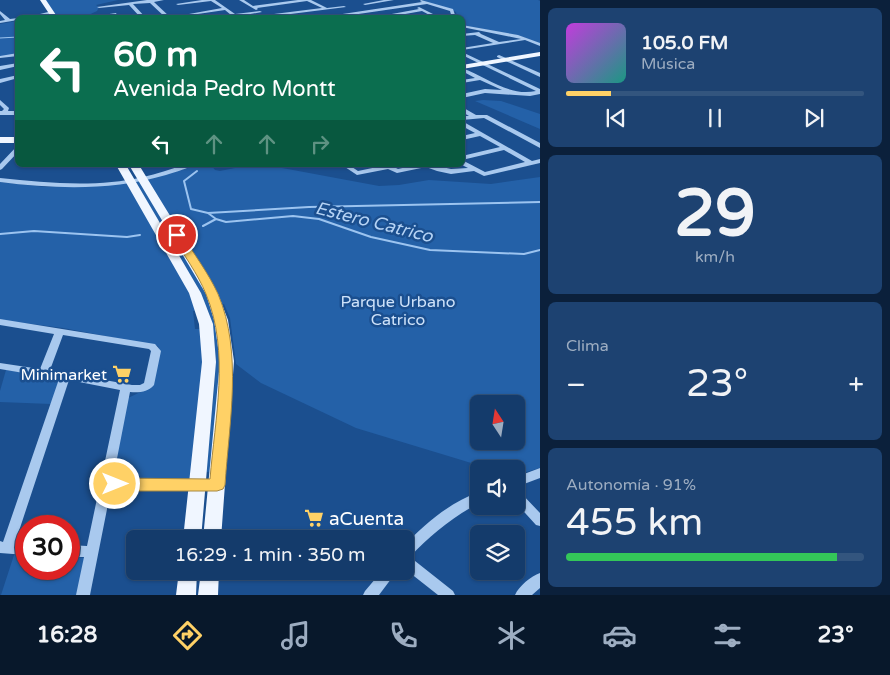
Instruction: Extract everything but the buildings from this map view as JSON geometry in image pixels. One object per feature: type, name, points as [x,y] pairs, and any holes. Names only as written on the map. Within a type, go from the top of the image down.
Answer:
[{"type":"main road","points":[[35,0],[44,15]]},
{"type":"main road","points":[[43,0],[53,15]]},
{"type":"main road","points":[[465,62],[540,47]]},
{"type":"main road","points":[[465,67],[540,54]]},
{"type":"main road","points":[[0,133],[15,134]]},
{"type":"main road","points":[[0,140],[15,140]]},
{"type":"main road","points":[[124,167],[137,180],[206,282],[221,320],[227,362],[213,530]]},
{"type":"main road","points":[[134,167],[137,180],[195,293],[206,324],[209,362],[193,530]]},
{"type":"main road","points":[[186,595],[187,580]]},
{"type":"main road","points":[[208,595],[209,580]]},
{"type":"street","points":[[99,7],[162,0]]},
{"type":"street","points":[[173,0],[191,14],[226,9]]},
{"type":"street","points":[[178,4],[212,0],[234,15],[260,12]]},
{"type":"street","points":[[242,1],[255,0]]},
{"type":"street","points":[[252,7],[308,0],[326,9]]},
{"type":"street","points":[[357,0],[376,10]]},
{"type":"street","points":[[365,4],[394,0],[433,15]]},
{"type":"street","points":[[421,0],[452,10],[453,15]]},
{"type":"street","points":[[150,1],[166,15]]},
{"type":"street","points":[[242,1],[265,15]]},
{"type":"street","points":[[342,15],[426,2]]},
{"type":"street","points":[[338,3],[360,15]]},
{"type":"street","points":[[130,4],[141,15]]},
{"type":"street","points":[[275,4],[292,13]]},
{"type":"street","points":[[109,6],[117,15]]},
{"type":"street","points":[[280,15],[344,6]]},
{"type":"street","points":[[389,15],[423,10]]},
{"type":"street","points":[[0,12],[9,21]]},
{"type":"street","points":[[0,22],[15,20]]},
{"type":"street","points":[[465,27],[525,39],[540,47]]},
{"type":"street","points":[[465,35],[486,31]]},
{"type":"street","points":[[475,34],[497,44]]},
{"type":"street","points":[[465,49],[525,39]]},
{"type":"street","points":[[470,43],[478,47]]},
{"type":"street","points":[[465,54],[540,92]]},
{"type":"street","points":[[0,57],[15,56]]},
{"type":"street","points":[[499,56],[540,75]]},
{"type":"street","points":[[0,68],[15,65]]},
{"type":"street","points":[[465,70],[512,94]]},
{"type":"street","points":[[0,81],[15,77]]},
{"type":"street","points":[[465,81],[481,78]]},
{"type":"street","points":[[465,95],[485,91],[512,94],[540,92]]},
{"type":"street","points":[[530,94],[540,99]]},
{"type":"street","points":[[0,102],[6,109],[2,113]]},
{"type":"street","points":[[465,112],[474,116]]},
{"type":"street","points":[[2,113],[15,113]]},
{"type":"street","points":[[465,118],[485,116],[540,146]]},
{"type":"street","points":[[465,125],[531,163]]},
{"type":"street","points":[[465,137],[480,134]]},
{"type":"street","points":[[465,159],[506,148]]},
{"type":"street","points":[[0,168],[15,151]]},
{"type":"street","points":[[8,160],[15,161]]},
{"type":"street","points":[[465,162],[484,174],[540,161]]},
{"type":"street","points":[[0,180],[63,186],[137,180],[184,167]]},
{"type":"street","points":[[348,167],[354,172],[381,167]]},
{"type":"street","points":[[388,167],[397,171],[417,167]]},
{"type":"street","points":[[431,167],[436,170],[447,171],[474,169]]},
{"type":"street","points":[[0,322],[152,346],[156,351],[149,385],[141,389],[126,388],[44,372],[1,369]]},
{"type":"street","points":[[44,372],[60,330]]},
{"type":"street","points":[[4,548],[65,376]]},
{"type":"street","points":[[83,595],[126,388]]},
{"type":"street","points":[[525,479],[540,473]]},
{"type":"street","points":[[106,484],[217,485]]},
{"type":"street","points":[[414,543],[431,527],[470,503]]},
{"type":"street","points":[[525,505],[540,521]]},
{"type":"street","points":[[80,551],[92,552]]},
{"type":"street","points":[[414,568],[448,595]]},
{"type":"street","points":[[522,595],[540,579]]},
{"type":"street","points":[[370,595],[382,580]]},
{"type":"green space","points":[[43,0],[118,0],[96,5],[99,7],[97,11],[88,15],[54,15]]},
{"type":"green space","points":[[422,0],[538,0],[540,1],[540,44],[521,36],[465,26],[465,15],[457,15],[456,12]]},
{"type":"green space","points":[[15,21],[15,54],[0,57],[0,24]]},
{"type":"green space","points":[[475,101],[501,101],[540,114],[540,129]]},
{"type":"green space","name":"Parque Urbano Catrico","points":[[192,167],[213,167],[220,171],[240,167],[277,167],[379,186],[429,180],[491,184],[540,177],[540,468],[525,472],[525,460],[470,460],[470,463],[356,428],[261,383],[236,364],[230,318],[224,304],[213,306],[223,348],[211,471],[204,473],[212,411],[215,367],[215,346],[207,308],[193,311],[195,329],[202,329],[203,362],[192,478],[182,481],[111,481],[128,398],[153,386],[158,346],[63,328],[0,320],[0,182],[45,187],[120,184]]},
{"type":"green space","points":[[6,370],[63,378],[51,404],[0,402],[0,391]]},
{"type":"green space","points":[[14,555],[15,580],[80,580],[80,558],[87,558],[78,595],[1,595]]},
{"type":"waterway","points":[[0,38],[15,37]]},
{"type":"waterway","points":[[197,171],[184,181],[191,209],[208,213]]},
{"type":"waterway","points":[[208,213],[309,207],[540,202]]},
{"type":"waterway","points":[[208,213],[216,219]]},
{"type":"waterway","name":"Estero Catrico","points":[[216,219],[226,222],[293,216],[319,219],[371,237],[430,250],[524,254],[540,250]]},
{"type":"waterway","name":"Estero Catrico","points":[[203,226],[216,219]]},
{"type":"waterway","name":"Estero Catrico","points":[[0,234],[34,231],[127,237],[140,235]]},
{"type":"place","name":"Minimarket","points":[[122,374]]},
{"type":"place","name":"aCuenta","points":[[314,518]]},
{"type":"route","points":[[115,484],[217,485],[227,362],[224,333],[212,294],[177,235]]}]
